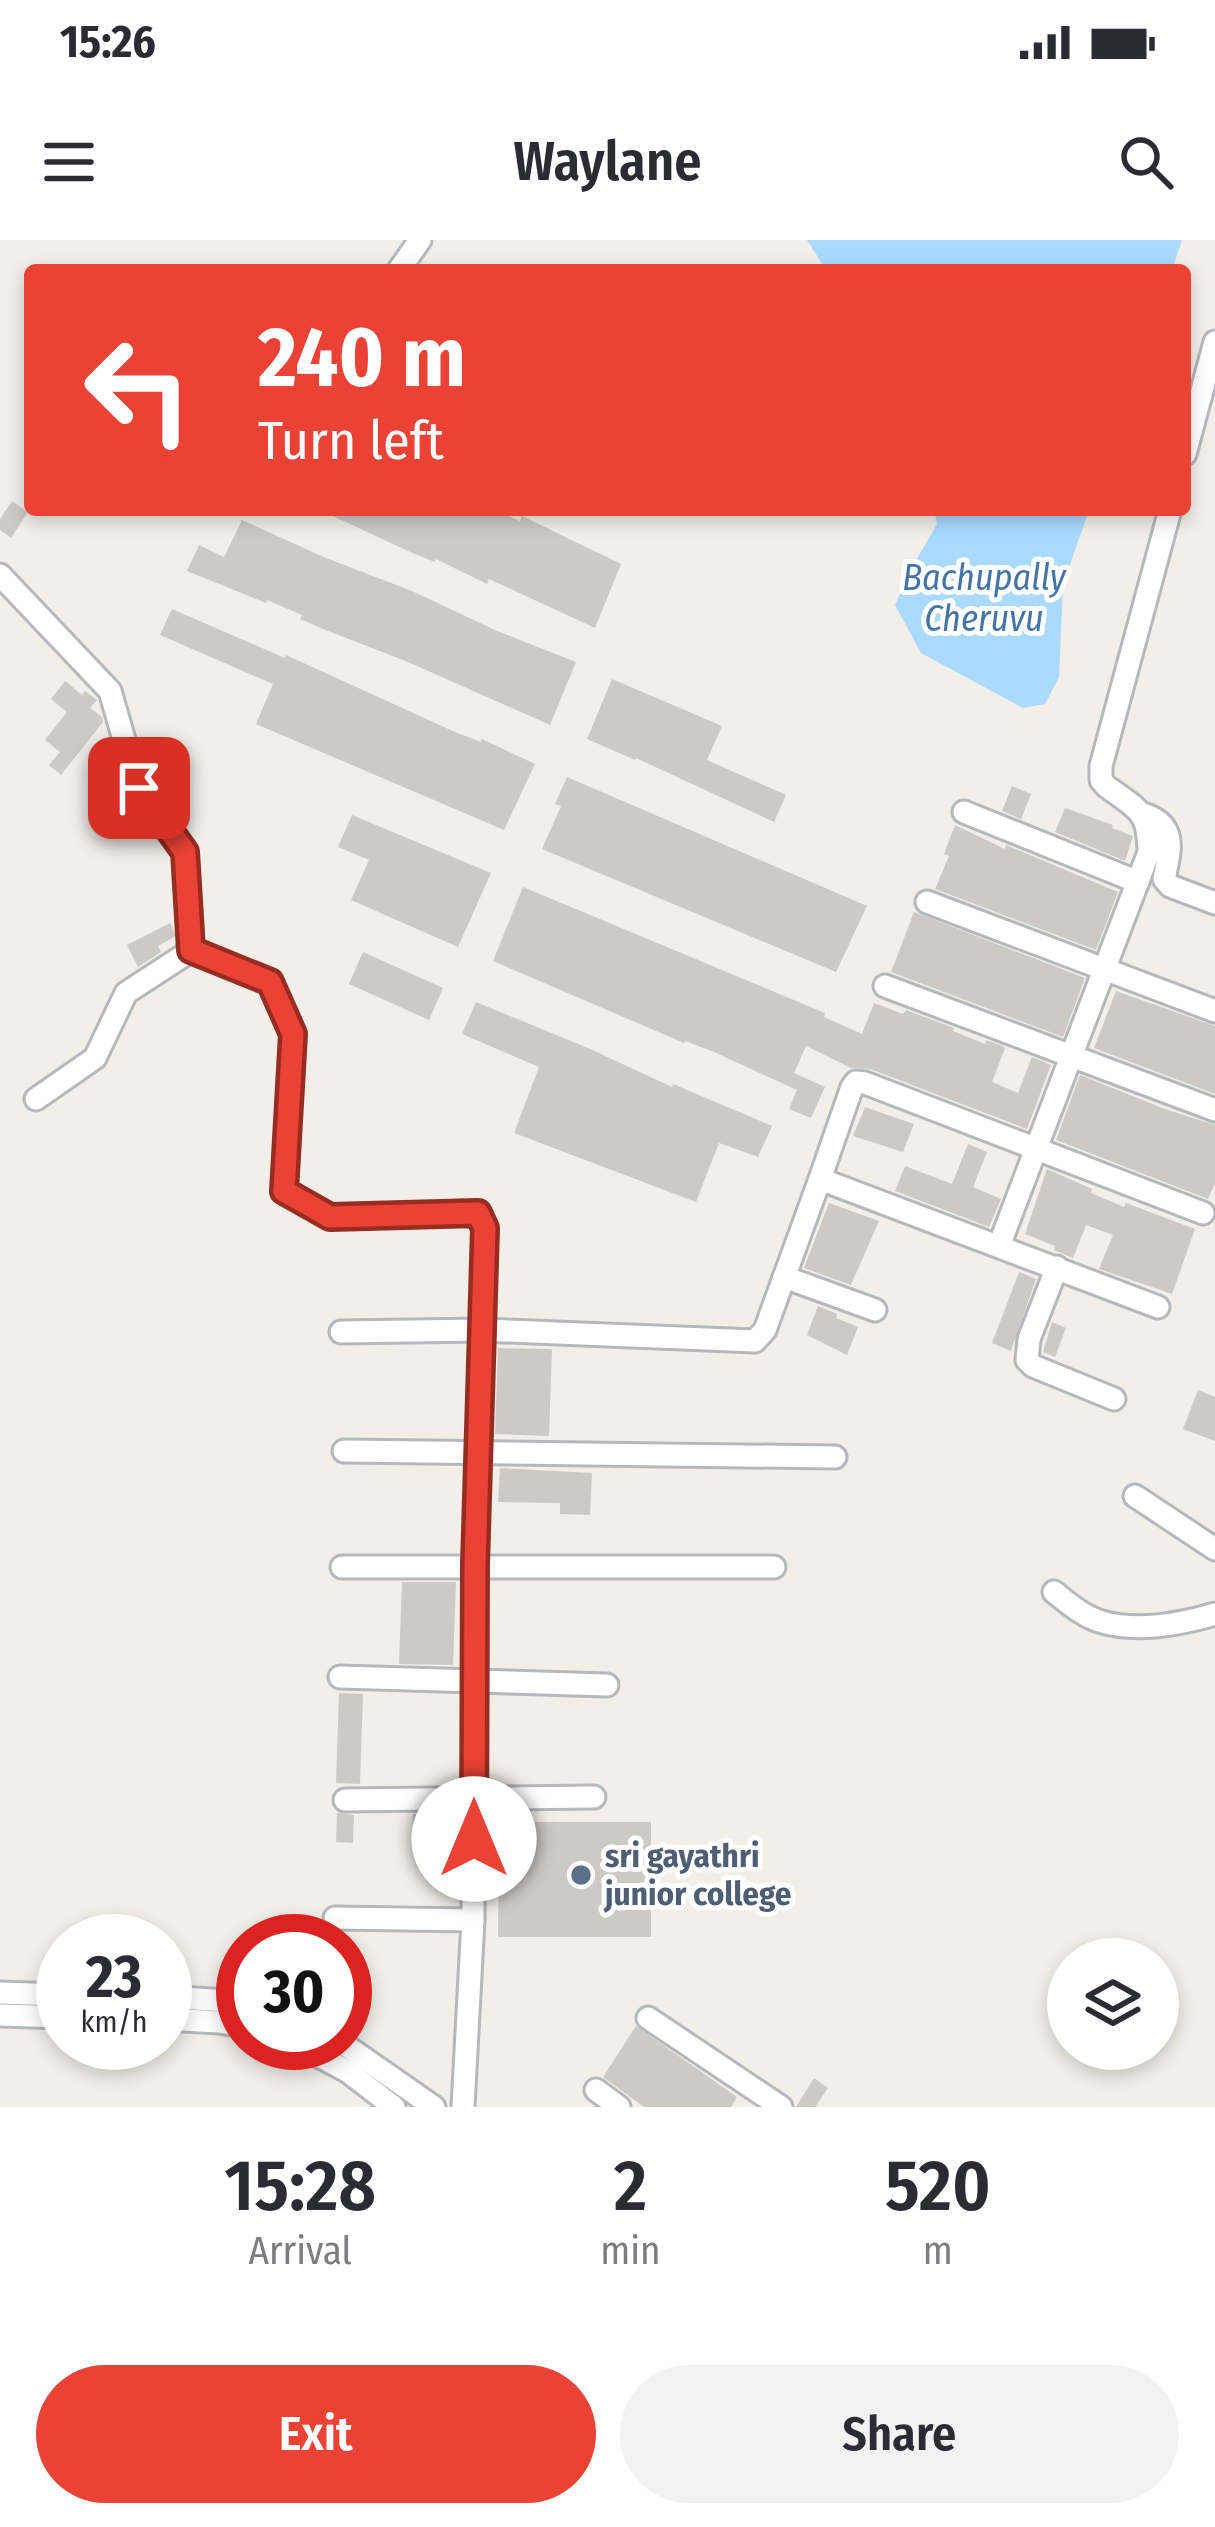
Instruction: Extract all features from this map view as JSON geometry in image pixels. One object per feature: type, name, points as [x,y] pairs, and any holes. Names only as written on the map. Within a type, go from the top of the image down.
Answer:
[{"type":"street","points":[[1191,432],[1215,342]]},
{"type":"street","points":[[1168,516],[1101,780],[1166,830],[1171,847],[1164,879],[1170,886],[1215,903]]},
{"type":"street","points":[[0,575],[110,692],[139,788],[185,852],[191,950]]},
{"type":"street","points":[[964,812],[1138,882]]},
{"type":"street","points":[[999,1246],[1149,852],[1149,828],[1143,814]]},
{"type":"street","points":[[927,902],[1215,1012]]},
{"type":"street","points":[[36,1099],[95,1058],[126,993],[191,950]]},
{"type":"street","points":[[191,950],[270,982],[293,1034],[284,1191],[330,1217],[478,1213],[485,1228],[473,1679],[473,1920],[463,2107]]},
{"type":"street","points":[[885,986],[1215,1110]]},
{"type":"street","points":[[341,1332],[482,1330],[755,1342],[765,1330],[856,1082],[1203,1213]]},
{"type":"street","points":[[820,1179],[1158,1307]]},
{"type":"street","points":[[1058,1267],[1029,1339],[1027,1360],[1114,1399]]},
{"type":"street","points":[[784,1277],[874,1310]]},
{"type":"street","points":[[344,1451],[835,1457]]},
{"type":"street","points":[[1135,1496],[1215,1549]]},
{"type":"street","points":[[342,1567],[774,1567]]},
{"type":"street","points":[[1054,1592],[1102,1622],[1160,1625],[1215,1614]]},
{"type":"street","points":[[340,1677],[607,1685]]},
{"type":"street","points":[[345,1800],[594,1797]]},
{"type":"street","points":[[372,1919],[473,1920]]},
{"type":"street","points":[[0,1994],[36,1994]]},
{"type":"street","points":[[0,2015],[36,2017]]},
{"type":"street","points":[[648,2018],[781,2107]]},
{"type":"street","points":[[372,2064],[434,2107]]},
{"type":"street","points":[[345,2070],[394,2107]]},
{"type":"street","points":[[596,2090],[619,2107]]},
{"type":"water","points":[[807,240],[1182,240],[1174,264],[822,264]]},
{"type":"water","name":"Bachupally Cheruvu","points":[[935,516],[1087,516],[1063,585],[1059,677],[1045,704],[1023,708],[921,653],[895,605],[937,524]]},
{"type":"building","points":[[12,501],[24,509],[25,516],[11,538],[0,530],[0,519]]},
{"type":"building","points":[[333,516],[509,516],[520,521],[522,516],[621,564],[595,628],[489,579],[487,584]]},
{"type":"building","points":[[242,520],[576,662],[550,725],[300,619],[302,615],[267,600],[187,571],[199,545],[224,557]]},
{"type":"building","points":[[172,609],[535,764],[504,830],[256,724],[273,684],[160,635]]},
{"type":"building","points":[[612,679],[722,726],[707,760],[786,795],[774,822],[587,739]]},
{"type":"building","points":[[65,681],[97,700],[90,708],[103,722],[61,775],[49,765],[60,752],[45,740],[67,712],[51,699]]},
{"type":"building","points":[[567,777],[867,906],[836,972],[542,849],[561,806],[555,804]]},
{"type":"building","points":[[1012,786],[1031,794],[1021,819],[1002,811]]},
{"type":"building","points":[[1065,808],[1133,836],[1125,861],[1055,832]]},
{"type":"building","points":[[352,815],[491,873],[458,947],[351,900],[369,860],[338,847]]},
{"type":"building","points":[[955,825],[1118,892],[1096,950],[935,889]]},
{"type":"building","points":[[523,887],[825,1013],[824,1017],[862,1034],[874,1003],[903,1014],[906,1010],[985,1044],[986,1040],[1003,1046],[992,1082],[1018,1093],[1032,1057],[1051,1065],[1027,1129],[870,1069],[851,1068],[806,1046],[794,1073],[825,1087],[811,1118],[789,1109],[797,1090],[493,961]]},
{"type":"building","points":[[914,912],[1085,978],[1063,1037],[891,972]]},
{"type":"building","points":[[170,923],[176,936],[158,946],[161,952],[138,967],[127,945]]},
{"type":"building","points":[[363,952],[443,988],[429,1020],[349,984]]},
{"type":"building","points":[[1116,991],[1215,1026],[1215,1094],[1094,1048]]},
{"type":"building","points":[[476,1002],[772,1126],[758,1157],[719,1143],[696,1202],[514,1133],[539,1067],[462,1034]]},
{"type":"building","points":[[1080,1075],[1215,1125],[1215,1183],[1208,1199],[1056,1140]]},
{"type":"building","points":[[865,1107],[914,1124],[903,1152],[853,1136]]},
{"type":"building","points":[[968,1144],[987,1152],[973,1187],[1001,1199],[989,1227],[895,1191],[905,1166],[952,1184]]},
{"type":"building","points":[[1047,1169],[1124,1207],[1126,1203],[1195,1229],[1172,1294],[1099,1269],[1113,1235],[1086,1225],[1073,1258],[1025,1234]]},
{"type":"building","points":[[829,1203],[879,1221],[851,1285],[804,1268]]},
{"type":"building","points":[[1019,1272],[1036,1279],[1011,1351],[992,1343]]},
{"type":"building","points":[[818,1306],[858,1327],[847,1355],[807,1335]]},
{"type":"building","points":[[1052,1322],[1066,1328],[1055,1357],[1043,1352]]},
{"type":"building","points":[[498,1348],[552,1349],[549,1436],[495,1434]]},
{"type":"building","points":[[1198,1390],[1215,1397],[1215,1441],[1183,1429]]},
{"type":"building","points":[[500,1468],[592,1473],[590,1515],[560,1514],[560,1503],[498,1502]]},
{"type":"building","points":[[402,1582],[456,1582],[453,1665],[399,1664]]},
{"type":"building","points":[[339,1693],[363,1694],[360,1784],[336,1783]]},
{"type":"building","points":[[337,1813],[354,1815],[353,1843],[336,1842]]},
{"type":"building","points":[[413,1814],[452,1815],[451,1853],[412,1852]]},
{"type":"building","points":[[499,1822],[651,1822],[651,1937],[498,1937]]},
{"type":"building","points":[[636,2026],[737,2097],[731,2107],[644,2107],[603,2077]]},
{"type":"building","points":[[814,2078],[828,2088],[815,2107],[796,2107]]},
{"type":"place","name":"sri gayathri junior college","points":[[581,1875]]},
{"type":"route","points":[[139,788],[185,852],[191,950],[270,982],[293,1034],[284,1191],[330,1217],[478,1213],[485,1228],[475,1565],[474,1839]]}]
